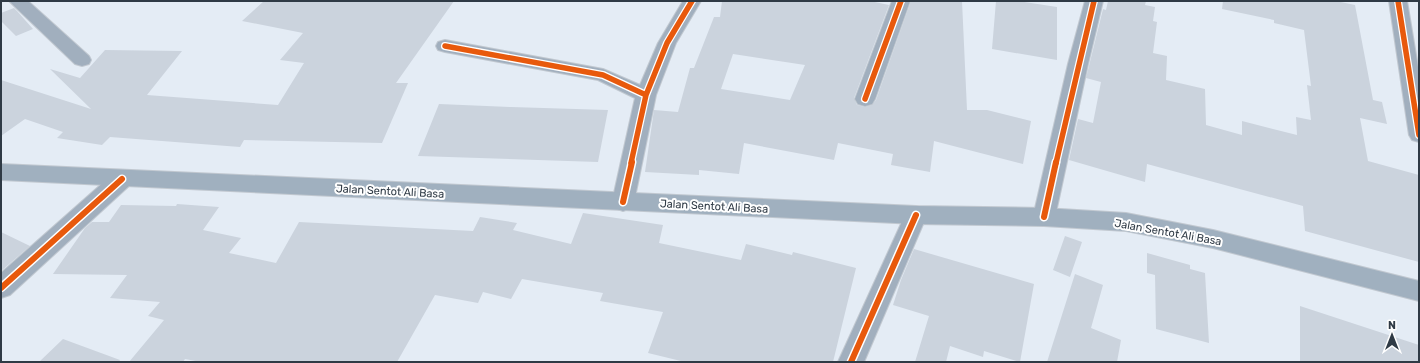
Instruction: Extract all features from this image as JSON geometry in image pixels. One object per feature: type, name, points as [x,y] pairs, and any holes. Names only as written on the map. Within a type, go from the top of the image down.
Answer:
[{"type":"main road","name":"Jalan Sentot Ali Basa","points":[[1,172],[623,202],[916,215],[1044,217],[1126,222],[1213,239],[1419,291]]},
{"type":"street","points":[[18,1],[82,60]]},
{"type":"street","points":[[623,202],[646,95],[667,43],[692,1]]},
{"type":"street","points":[[866,99],[900,1]]},
{"type":"street","points":[[1044,217],[1078,64],[1094,1]]},
{"type":"street","points":[[1398,1],[1419,135]]},
{"type":"street","points":[[445,46],[603,75],[646,95]]},
{"type":"street","points":[[1,288],[122,179]]},
{"type":"street","points":[[851,362],[916,215]]},
{"type":"building","points":[[264,1],[454,1],[396,83],[408,83],[382,143],[244,140],[240,147],[110,137],[102,145],[57,138],[63,132],[25,119],[1,136],[1,80],[91,109],[50,69],[80,78],[105,50],[182,51],[147,95],[278,105],[304,63],[280,60],[303,33],[242,21]]},
{"type":"building","points":[[722,1],[870,1],[889,5],[854,98],[857,105],[865,107],[872,105],[876,100],[911,1],[962,1],[967,110],[987,110],[1031,121],[1023,164],[934,141],[930,172],[891,165],[893,154],[838,143],[834,160],[744,143],[739,174],[699,170],[699,175],[645,172],[654,110],[678,112],[690,68],[694,68],[714,17],[720,17]],"holes":[[[733,54],[805,65],[790,100],[721,89]]]},
{"type":"building","points":[[996,1],[1018,1],[1057,7],[1057,60],[992,49]]},
{"type":"building","points":[[1108,1],[1146,1],[1145,5],[1155,7],[1153,21],[1157,22],[1153,53],[1167,56],[1166,80],[1205,89],[1206,125],[1242,135],[1242,121],[1297,135],[1296,117],[1311,120],[1307,85],[1311,86],[1304,30],[1274,23],[1274,20],[1222,9],[1223,1],[1336,1],[1355,5],[1373,100],[1382,102],[1387,124],[1360,118],[1368,161],[1419,175],[1419,262],[1305,231],[1303,206],[1147,164],[1145,182],[1069,160],[1078,119],[1093,123],[1101,82],[1086,78],[1103,9],[1106,10]]},
{"type":"building","points":[[14,8],[33,29],[16,36],[1,21],[1,13]]},
{"type":"building","points":[[439,104],[608,110],[598,162],[418,156]]},
{"type":"building","points":[[177,204],[219,207],[203,230],[241,238],[229,253],[276,263],[299,222],[473,231],[480,217],[517,223],[513,230],[571,244],[583,213],[663,225],[659,243],[741,260],[746,244],[792,255],[793,252],[856,268],[833,362],[685,362],[648,353],[663,312],[600,301],[603,293],[522,279],[511,299],[483,292],[478,303],[435,295],[397,362],[201,362],[185,359],[183,362],[129,362],[164,320],[148,316],[160,302],[110,298],[127,275],[53,274],[85,228],[92,222],[109,222],[121,205],[176,206]]},
{"type":"building","points":[[1,232],[30,246],[1,271]]},
{"type":"building","points":[[1065,236],[1082,242],[1070,277],[1053,270]]},
{"type":"building","points":[[914,249],[1034,284],[1020,362],[984,351],[983,357],[950,346],[946,362],[915,362],[929,316],[893,305],[901,280]]},
{"type":"building","points":[[1147,253],[1190,265],[1190,269],[1205,273],[1209,343],[1156,329],[1155,275],[1147,273]]},
{"type":"building","points":[[1075,274],[1103,285],[1091,328],[1121,340],[1117,362],[1047,362]]},
{"type":"building","points":[[1300,306],[1419,345],[1419,362],[1300,362]]},
{"type":"building","points":[[63,339],[120,360],[119,362],[39,362]]},
{"type":"cycle path","points":[[623,202],[646,95],[667,43],[692,1]]},
{"type":"cycle path","points":[[865,99],[901,1]]},
{"type":"cycle path","points":[[1044,217],[1078,64],[1094,1]]},
{"type":"cycle path","points":[[1398,1],[1419,135]]},
{"type":"cycle path","points":[[445,46],[603,75],[646,95]]},
{"type":"cycle path","points":[[1,288],[122,179]]},
{"type":"cycle path","points":[[851,362],[916,215]]}]
